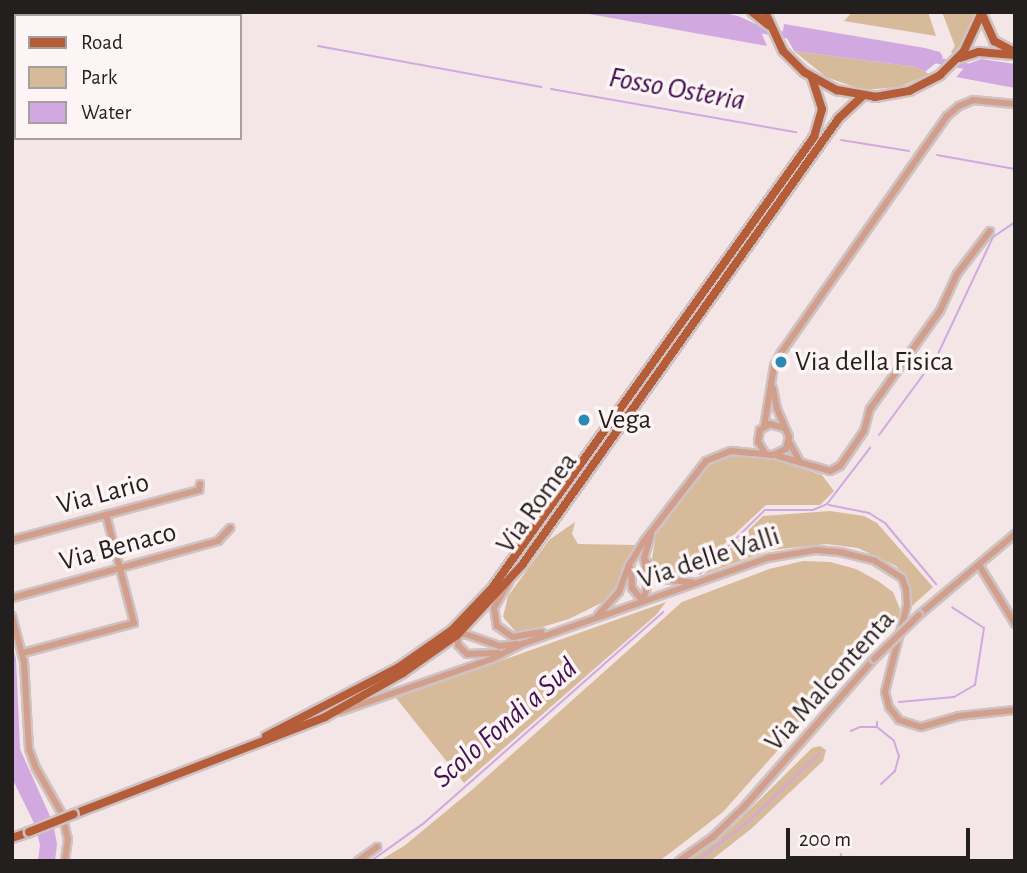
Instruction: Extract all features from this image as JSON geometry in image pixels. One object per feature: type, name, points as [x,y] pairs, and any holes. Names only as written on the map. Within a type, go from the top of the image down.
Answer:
[{"type":"main road","points":[[752,12],[770,27]]},
{"type":"main road","points":[[765,12],[783,51],[812,78],[837,90],[863,96],[887,96],[909,91],[940,75],[957,59],[975,33],[982,13]]},
{"type":"main road","points":[[982,13],[994,41],[1015,54]]},
{"type":"main road","points":[[957,59],[979,52],[1015,54]]},
{"type":"main road","name":"Via Romea","points":[[244,747],[384,676],[455,632],[492,589],[814,137],[822,109],[812,78]]},
{"type":"main road","name":"Via Romea","points":[[12,838],[327,716],[402,674],[455,632],[511,578],[839,118],[863,96]]},
{"type":"street","points":[[743,450],[758,437],[764,427],[774,366],[781,353],[947,116],[959,106],[973,100],[1015,104]]},
{"type":"street","points":[[595,618],[619,593],[634,555],[705,461],[722,453],[743,450],[776,455],[830,471],[840,466],[864,431],[870,409],[940,312],[957,274],[990,231]]},
{"type":"street","points":[[772,383],[789,442],[802,463]]},
{"type":"street","points":[[764,427],[776,424],[784,428]]},
{"type":"street","points":[[758,437],[759,447],[766,454]]},
{"type":"street","points":[[776,455],[785,450],[789,442]]},
{"type":"street","name":"Via Lario","points":[[12,540],[199,490],[200,484]]},
{"type":"street","points":[[23,653],[134,623],[106,515]]},
{"type":"street","name":"Via Benaco","points":[[12,598],[218,541],[230,528]]},
{"type":"street","points":[[634,555],[630,581],[634,592],[643,601],[648,583],[644,558],[653,531]]},
{"type":"street","name":"Via Malcontenta","points":[[679,861],[737,815],[874,659],[1015,534]]},
{"type":"street","name":"Via delle Valli","points":[[327,716],[768,558],[816,550],[859,555],[892,570],[901,578],[906,589],[907,605],[885,692],[889,707],[899,720],[921,727],[959,716],[1015,708]]},
{"type":"street","points":[[644,558],[651,571],[661,579],[698,582]]},
{"type":"street","points":[[979,565],[1015,624]]},
{"type":"street","name":"Via delle Valli","points":[[511,578],[494,608],[497,626],[513,637],[561,630]]},
{"type":"street","points":[[12,616],[23,653],[29,749],[36,768],[62,814],[68,839],[65,861]]},
{"type":"street","name":"Via delle Valli","points":[[504,653],[478,656],[467,654],[458,645],[455,632],[500,646],[522,644]]},
{"type":"street","points":[[359,861],[377,847]]},
{"type":"green space","points":[[852,12],[928,12],[936,36],[844,21]]},
{"type":"green space","points":[[942,12],[976,12],[967,37],[953,54],[951,52],[955,46]]},
{"type":"green space","points":[[794,51],[916,67],[929,74],[900,87],[863,90],[826,77]]},
{"type":"green space","points":[[758,454],[822,475],[834,491],[820,505],[766,505],[691,575],[665,575],[656,568],[652,559],[656,534],[705,467],[729,456]]},
{"type":"green space","points":[[830,511],[864,516],[877,523],[933,587],[912,606],[906,577],[896,566],[858,548],[826,544],[772,550],[704,574],[763,516]]},
{"type":"green space","points":[[575,522],[572,534],[578,544],[635,545],[616,587],[605,601],[569,619],[525,632],[515,631],[503,617],[508,596],[549,540]]},
{"type":"green space","points":[[803,561],[830,562],[856,569],[878,581],[893,592],[900,609],[898,619],[864,653],[723,812],[659,861],[379,861],[404,846],[473,789],[682,602],[769,569]]},
{"type":"green space","points":[[666,602],[657,614],[464,783],[396,698]]},
{"type":"green space","points":[[820,746],[826,750],[823,761],[751,829],[710,861],[686,861],[731,828],[812,748]]},
{"type":"water","points":[[578,12],[718,12],[738,16],[758,25],[767,46]]},
{"type":"water","points":[[784,24],[925,48],[940,52],[943,57],[925,72],[916,67],[794,51],[783,31]]},
{"type":"water","points":[[981,59],[1015,64],[1015,88],[956,77],[968,64]]},
{"type":"water","points":[[12,644],[16,659],[20,749],[53,823],[57,844],[55,861],[38,861],[40,845],[35,825],[12,778]]},
{"type":"waterway","points":[[755,29],[792,36]]},
{"type":"waterway","name":"Fosso Osteria","points":[[318,46],[541,87]]},
{"type":"waterway","points":[[934,60],[971,67]]},
{"type":"waterway","name":"Fosso Osteria","points":[[551,89],[796,132]]},
{"type":"waterway","name":"Fosso Osteria","points":[[841,140],[909,151]]},
{"type":"waterway","name":"Fosso Osteria","points":[[937,155],[1015,169]]},
{"type":"waterway","name":"Scolo Fondi a Sud","points":[[879,435],[937,356],[993,237],[1015,222]]},
{"type":"waterway","name":"Scolo Fondi a Sud","points":[[700,574],[765,510],[813,510],[827,504],[870,448]]},
{"type":"waterway","points":[[829,505],[869,513],[885,523],[936,584]]},
{"type":"waterway","points":[[899,702],[954,697],[975,685],[984,628],[952,607]]},
{"type":"waterway","name":"Scolo Fondi a Sud","points":[[371,861],[424,823],[663,612]]},
{"type":"waterway","points":[[851,731],[860,727],[877,727],[877,722]]},
{"type":"waterway","points":[[877,727],[894,741],[899,756],[895,771],[881,784]]},
{"type":"waterway","points":[[697,861],[749,821],[820,753]]},
{"type":"waterway","points":[[840,861],[841,854]]},
{"type":"place","name":"Via della Fisica","points":[[781,362]]},
{"type":"place","name":"Vega","points":[[584,420]]}]
